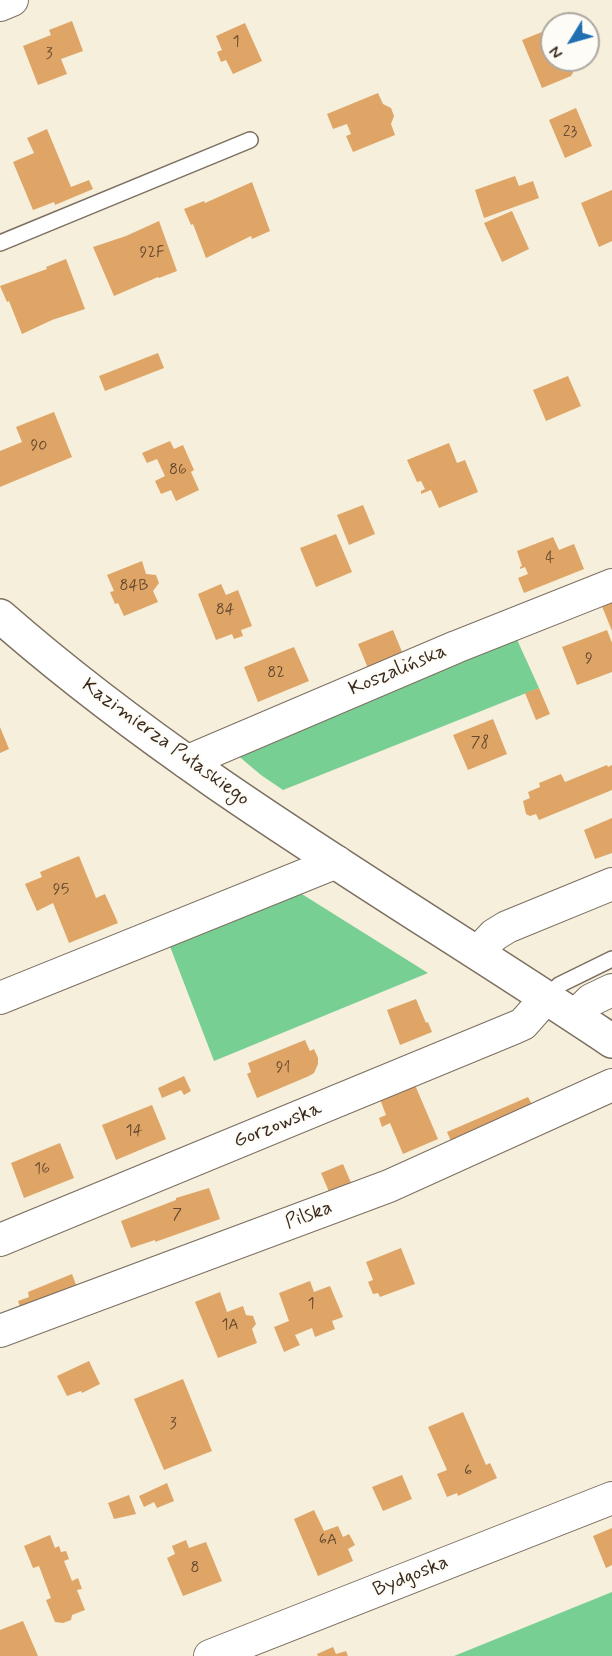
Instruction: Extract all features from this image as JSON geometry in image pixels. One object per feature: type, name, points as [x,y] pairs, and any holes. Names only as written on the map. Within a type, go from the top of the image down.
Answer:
[{"type":"main road","name":"Kazimierza Pułaskiego","points":[[0,616],[105,702],[186,762],[612,1041]]},
{"type":"street","points":[[0,5],[12,0]]},
{"type":"street","name":"Koszalińska","points":[[186,762],[456,647],[612,585]]},
{"type":"street","points":[[0,998],[337,862]]},
{"type":"street","points":[[478,952],[494,935],[507,927],[612,884]]},
{"type":"street","points":[[575,1016],[591,1000],[612,990]]},
{"type":"street","name":"Gorzowska","points":[[0,1240],[514,1028],[523,1024],[546,998]]},
{"type":"street","name":"Pilska","points":[[0,1331],[389,1186],[612,1085]]},
{"type":"street","name":"Bydgoska","points":[[210,1656],[612,1498]]},
{"type":"lane","points":[[0,243],[250,140]]},
{"type":"lane","points":[[546,998],[559,985],[612,959]]},
{"type":"green space","points":[[514,633],[539,688],[283,790],[229,748]]},
{"type":"green space","points":[[297,891],[428,973],[214,1061],[169,944]]},
{"type":"green space","points":[[612,1592],[612,1656],[454,1656]]},
{"type":"building","points":[[72,21],[83,51],[61,59],[67,74],[38,85],[23,46],[51,35],[49,30]]},
{"type":"building","points":[[245,23],[262,61],[233,74],[226,60],[221,62],[217,52],[222,50],[216,36]]},
{"type":"building","points":[[540,33],[540,72],[573,72],[571,76],[542,88],[522,40]]},
{"type":"building","points":[[378,93],[383,104],[391,108],[394,116],[391,124],[395,135],[353,152],[346,136],[351,134],[347,124],[333,129],[327,114]]},
{"type":"building","points":[[576,108],[592,146],[565,158],[549,120]]},
{"type":"building","points":[[47,129],[71,187],[89,180],[93,189],[55,205],[54,202],[33,210],[13,162],[34,153],[27,138]]},
{"type":"building","points":[[515,176],[519,186],[533,181],[539,198],[484,218],[475,190]]},
{"type":"building","points":[[252,182],[270,231],[252,239],[251,236],[206,258],[193,224],[191,225],[184,209],[204,201],[205,203]]},
{"type":"building","points":[[612,190],[612,241],[599,247],[581,203]]},
{"type":"building","points":[[512,211],[529,249],[502,262],[484,223]]},
{"type":"building","points":[[159,221],[177,271],[114,296],[93,247],[126,236]]},
{"type":"building","points":[[66,259],[85,309],[52,320],[22,334],[9,301],[7,302],[0,286],[47,269],[46,267]]},
{"type":"building","points":[[158,353],[164,368],[105,391],[99,376]]},
{"type":"building","points":[[568,376],[581,406],[546,421],[533,390]]},
{"type":"building","points":[[54,412],[72,457],[0,487],[0,451],[22,442],[16,427]]},
{"type":"building","points":[[170,441],[174,449],[183,445],[194,470],[191,472],[199,490],[176,501],[171,490],[161,494],[155,481],[165,476],[157,459],[147,463],[142,453]]},
{"type":"building","points":[[449,443],[457,463],[465,460],[478,492],[439,508],[431,490],[421,494],[421,491],[425,489],[421,481],[417,482],[407,460]]},
{"type":"building","points":[[363,505],[375,534],[349,545],[337,515]]},
{"type":"building","points":[[336,534],[352,572],[316,587],[300,548]]},
{"type":"building","points":[[553,537],[559,550],[574,544],[584,569],[524,593],[518,578],[528,574],[525,567],[520,569],[522,566],[517,551]]},
{"type":"building","points":[[142,561],[146,574],[156,575],[159,583],[153,591],[158,602],[124,616],[110,592],[114,591],[107,575]]},
{"type":"building","points":[[221,584],[226,595],[238,590],[252,626],[241,630],[243,636],[234,639],[232,634],[216,640],[198,594]]},
{"type":"building","points":[[612,593],[612,631],[599,599]]},
{"type":"building","points":[[393,630],[405,659],[370,673],[358,644]]},
{"type":"building","points":[[607,630],[612,643],[612,672],[577,685],[562,647]]},
{"type":"building","points":[[294,647],[309,681],[258,702],[244,667]]},
{"type":"building","points":[[539,688],[550,714],[536,720],[525,693]]},
{"type":"building","points":[[493,719],[507,754],[468,770],[453,735]]},
{"type":"building","points":[[0,727],[9,749],[0,753]]},
{"type":"building","points":[[607,765],[608,767],[612,765],[612,790],[539,820],[536,814],[530,816],[526,814],[523,801],[530,798],[528,792],[540,787],[539,783],[561,774],[565,782]]},
{"type":"building","points":[[612,818],[612,853],[595,859],[584,830]]},
{"type":"building","points":[[79,856],[96,898],[105,894],[118,923],[69,943],[53,903],[37,911],[25,884],[42,877],[40,872]]},
{"type":"building","points":[[416,999],[432,1032],[400,1045],[387,1010]]},
{"type":"building","points":[[305,1040],[310,1051],[314,1049],[318,1058],[314,1073],[257,1098],[247,1074],[251,1072],[248,1063]]},
{"type":"building","points":[[184,1076],[191,1091],[184,1095],[181,1090],[162,1098],[158,1088]]},
{"type":"building","points":[[415,1085],[438,1139],[403,1154],[390,1123],[382,1127],[379,1118],[386,1115],[380,1099]]},
{"type":"building","points":[[528,1097],[536,1112],[454,1148],[447,1132]]},
{"type":"building","points":[[152,1105],[166,1139],[116,1160],[102,1125]]},
{"type":"building","points":[[60,1143],[74,1178],[24,1198],[11,1163]]},
{"type":"building","points":[[343,1164],[352,1185],[330,1194],[321,1173]]},
{"type":"building","points":[[209,1188],[220,1219],[131,1248],[121,1221],[176,1200],[176,1198]]},
{"type":"building","points":[[401,1248],[415,1284],[380,1297],[378,1293],[373,1294],[368,1282],[373,1280],[366,1262]]},
{"type":"building","points":[[72,1274],[78,1290],[23,1316],[18,1301],[29,1297],[28,1292]]},
{"type":"building","points":[[310,1281],[314,1292],[330,1286],[343,1317],[332,1321],[335,1329],[315,1337],[312,1328],[295,1335],[300,1345],[284,1352],[274,1327],[289,1321],[279,1293]]},
{"type":"building","points":[[220,1292],[227,1312],[243,1306],[246,1315],[253,1316],[256,1324],[252,1329],[257,1343],[218,1358],[195,1302]]},
{"type":"building","points":[[89,1361],[100,1384],[82,1393],[81,1391],[67,1396],[57,1376]]},
{"type":"building","points":[[183,1379],[212,1451],[164,1470],[134,1399]]},
{"type":"building","points":[[463,1412],[486,1465],[490,1463],[497,1478],[458,1496],[457,1493],[447,1497],[437,1474],[447,1470],[428,1427]]},
{"type":"building","points":[[402,1475],[412,1499],[383,1511],[372,1487]]},
{"type":"building","points":[[167,1483],[174,1501],[157,1508],[154,1502],[144,1507],[139,1496]]},
{"type":"building","points":[[129,1495],[136,1514],[114,1519],[108,1503]]},
{"type":"building","points":[[314,1510],[324,1531],[338,1526],[343,1537],[349,1534],[355,1545],[348,1549],[353,1561],[318,1576],[294,1519]]},
{"type":"building","points":[[612,1528],[612,1565],[606,1568],[593,1536]]},
{"type":"building","points":[[50,1535],[55,1548],[59,1546],[61,1552],[66,1551],[69,1559],[64,1561],[72,1581],[78,1578],[82,1589],[77,1590],[85,1610],[72,1615],[71,1620],[63,1623],[55,1622],[46,1600],[51,1598],[39,1566],[33,1568],[24,1546]]},
{"type":"building","points":[[186,1540],[189,1548],[206,1542],[222,1581],[183,1596],[167,1558],[175,1554],[172,1546]]},
{"type":"building","points":[[23,1621],[38,1656],[0,1656],[0,1630]]},
{"type":"building","points":[[333,1647],[336,1654],[346,1651],[348,1656],[318,1656],[317,1654]]}]
